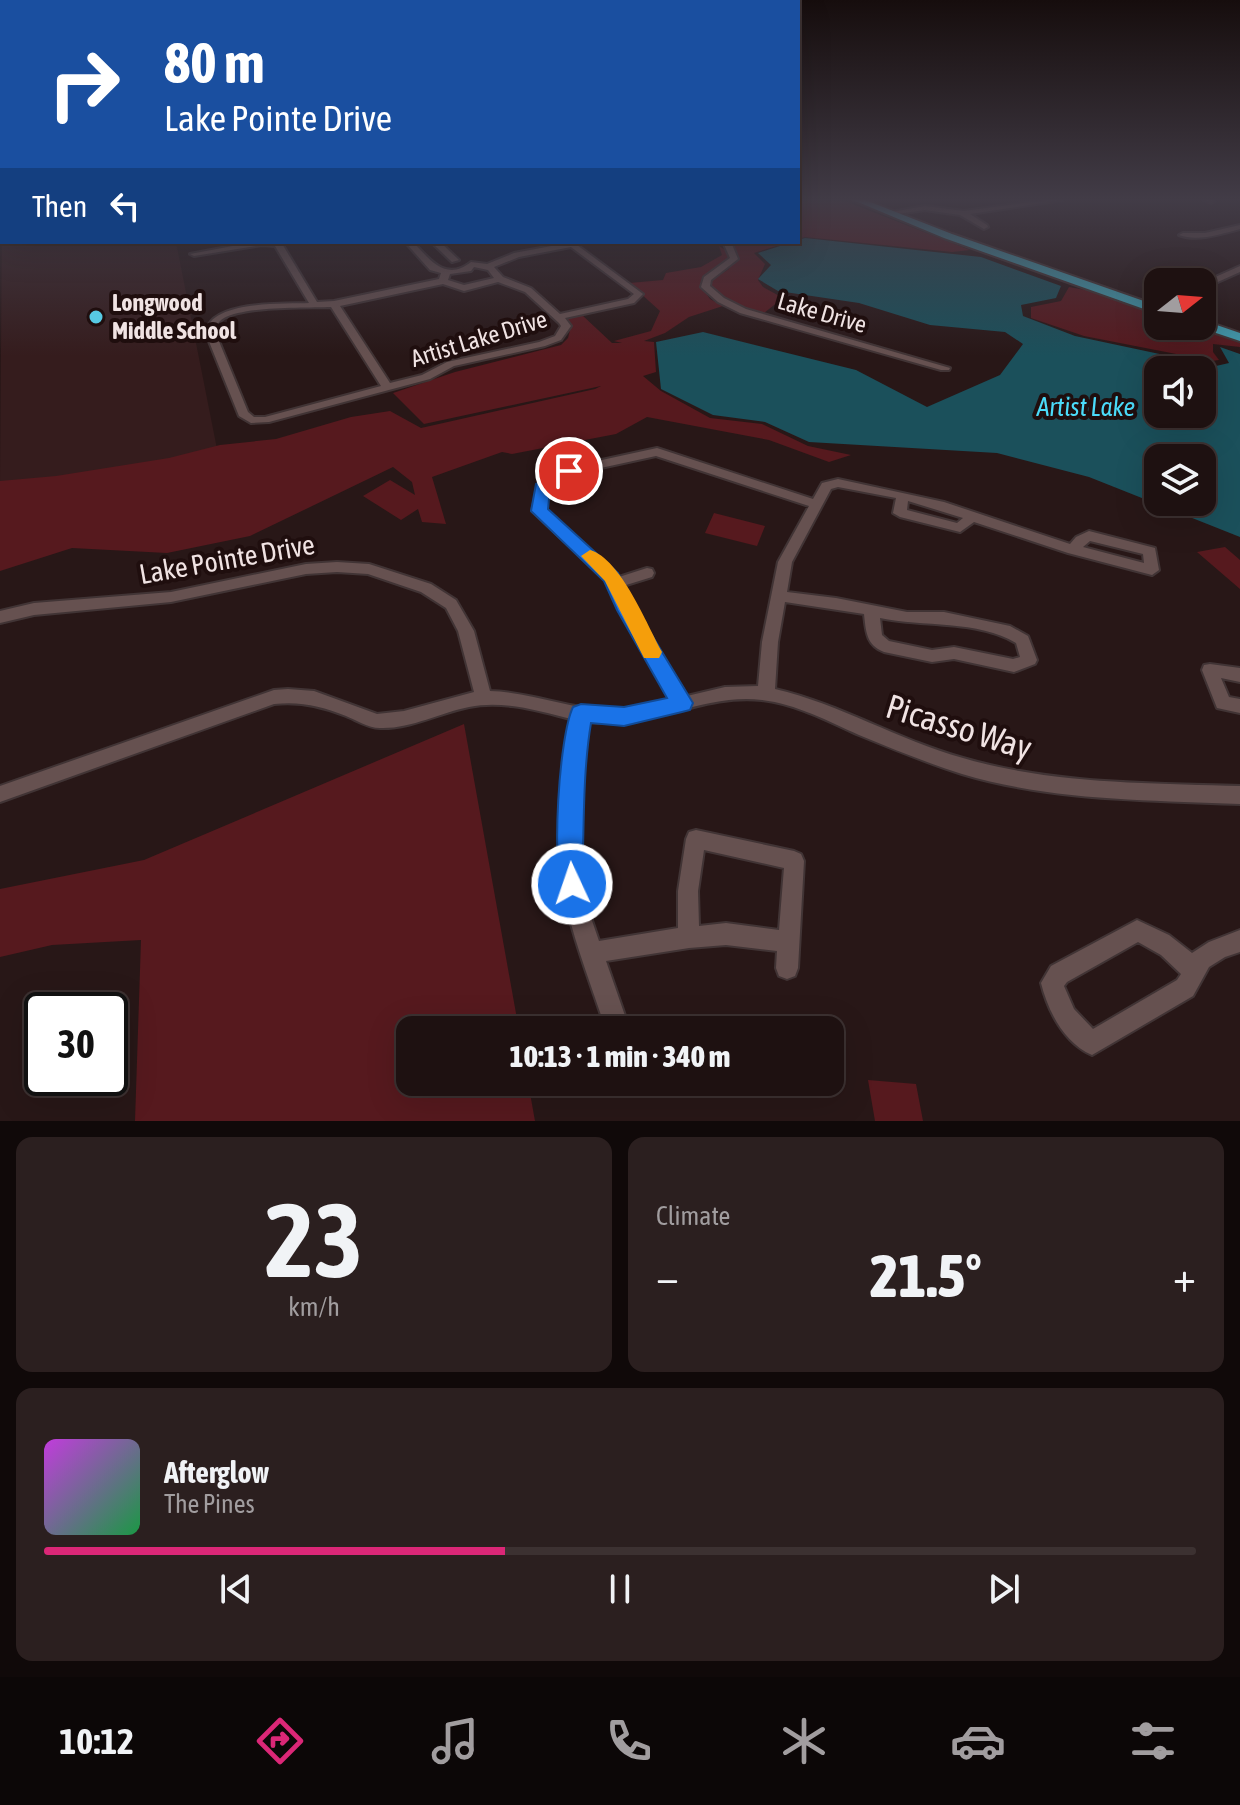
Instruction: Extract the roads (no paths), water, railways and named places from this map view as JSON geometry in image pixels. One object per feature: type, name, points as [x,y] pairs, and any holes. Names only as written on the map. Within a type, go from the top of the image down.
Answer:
[{"type":"main road","points":[[992,252],[1144,304]]},
{"type":"main road","points":[[1216,329],[1240,337]]},
{"type":"street","points":[[194,254],[204,252]]},
{"type":"street","points":[[283,252],[314,304]]},
{"type":"street","points":[[419,252],[433,268],[446,275],[455,260]]},
{"type":"street","name":"Artist Lake Drive","points":[[446,252],[455,260],[488,266],[495,270],[499,279]]},
{"type":"street","name":"Artist Lake Drive","points":[[488,266],[495,261],[530,252]]},
{"type":"street","name":"Artist Lake Drive","points":[[558,317],[631,301],[639,294],[583,252]]},
{"type":"street","name":"Lake Drive","points":[[731,252],[734,259],[707,279],[705,287],[721,300],[743,311],[945,368]]},
{"type":"street","name":"Artist Lake Drive","points":[[446,275],[464,288],[499,279],[528,290],[566,326],[562,334],[551,341],[451,364],[426,377],[265,420],[251,420],[243,414],[211,334],[211,327],[218,317],[245,309],[334,304],[468,269],[471,264]]},
{"type":"street","points":[[1216,280],[1240,269]]},
{"type":"street","name":"Artist Lake Drive","points":[[334,304],[387,386]]},
{"type":"street","points":[[0,794],[274,697],[297,693],[384,722],[399,721],[484,698],[526,700],[581,713],[624,717],[682,703],[627,610],[615,583],[539,511],[538,496],[548,481],[569,471],[657,452],[677,456],[815,504]]},
{"type":"street","points":[[766,694],[785,562],[822,491],[832,484],[952,509],[970,519],[1073,550],[1152,570],[1150,551],[1089,536],[1073,550]]},
{"type":"street","name":"Lake Pointe Drive","points":[[0,617],[34,609],[171,597],[306,569],[369,569],[426,588],[451,604],[466,631],[484,698]]},
{"type":"street","points":[[615,583],[647,573]]},
{"type":"street","points":[[778,596],[871,610],[907,618],[944,618],[1010,632],[1023,640],[1029,660],[1014,666],[954,653],[932,656],[884,646],[875,638],[871,610]]},
{"type":"street","points":[[1240,675],[1210,670],[1223,703],[1240,706]]},
{"type":"street","name":"Picasso Way","points":[[682,703],[714,694],[766,694],[794,700],[930,755],[1005,776],[1102,789],[1240,795]]},
{"type":"street","points":[[581,713],[574,756],[572,884],[613,1016]]},
{"type":"street","points":[[689,937],[689,879],[696,839],[794,861],[787,968]]},
{"type":"street","points":[[1195,971],[1168,946],[1137,931],[1059,974],[1052,983],[1054,998],[1082,1036],[1092,1043],[1185,988],[1195,971],[1197,964],[1208,955],[1240,941]]},
{"type":"street","points":[[592,953],[726,934],[789,942]]},
{"type":"water","name":"Artist Lake","points":[[760,252],[938,252],[981,257],[1061,286],[1056,298],[1021,305],[1023,316],[1075,336],[1169,356],[1144,356],[1144,428],[1216,428],[1216,366],[1229,363],[1220,347],[1240,354],[1240,537],[1187,516],[1216,516],[1216,444],[1144,444],[1144,499],[1089,477],[997,453],[809,442],[765,422],[713,415],[661,389],[656,342],[703,332],[856,370],[927,407],[1000,375],[1023,344],[1005,332],[930,325],[859,303],[778,291],[758,279],[771,265]]},
{"type":"place","name":"Longwood Middle School","points":[[96,317]]}]
